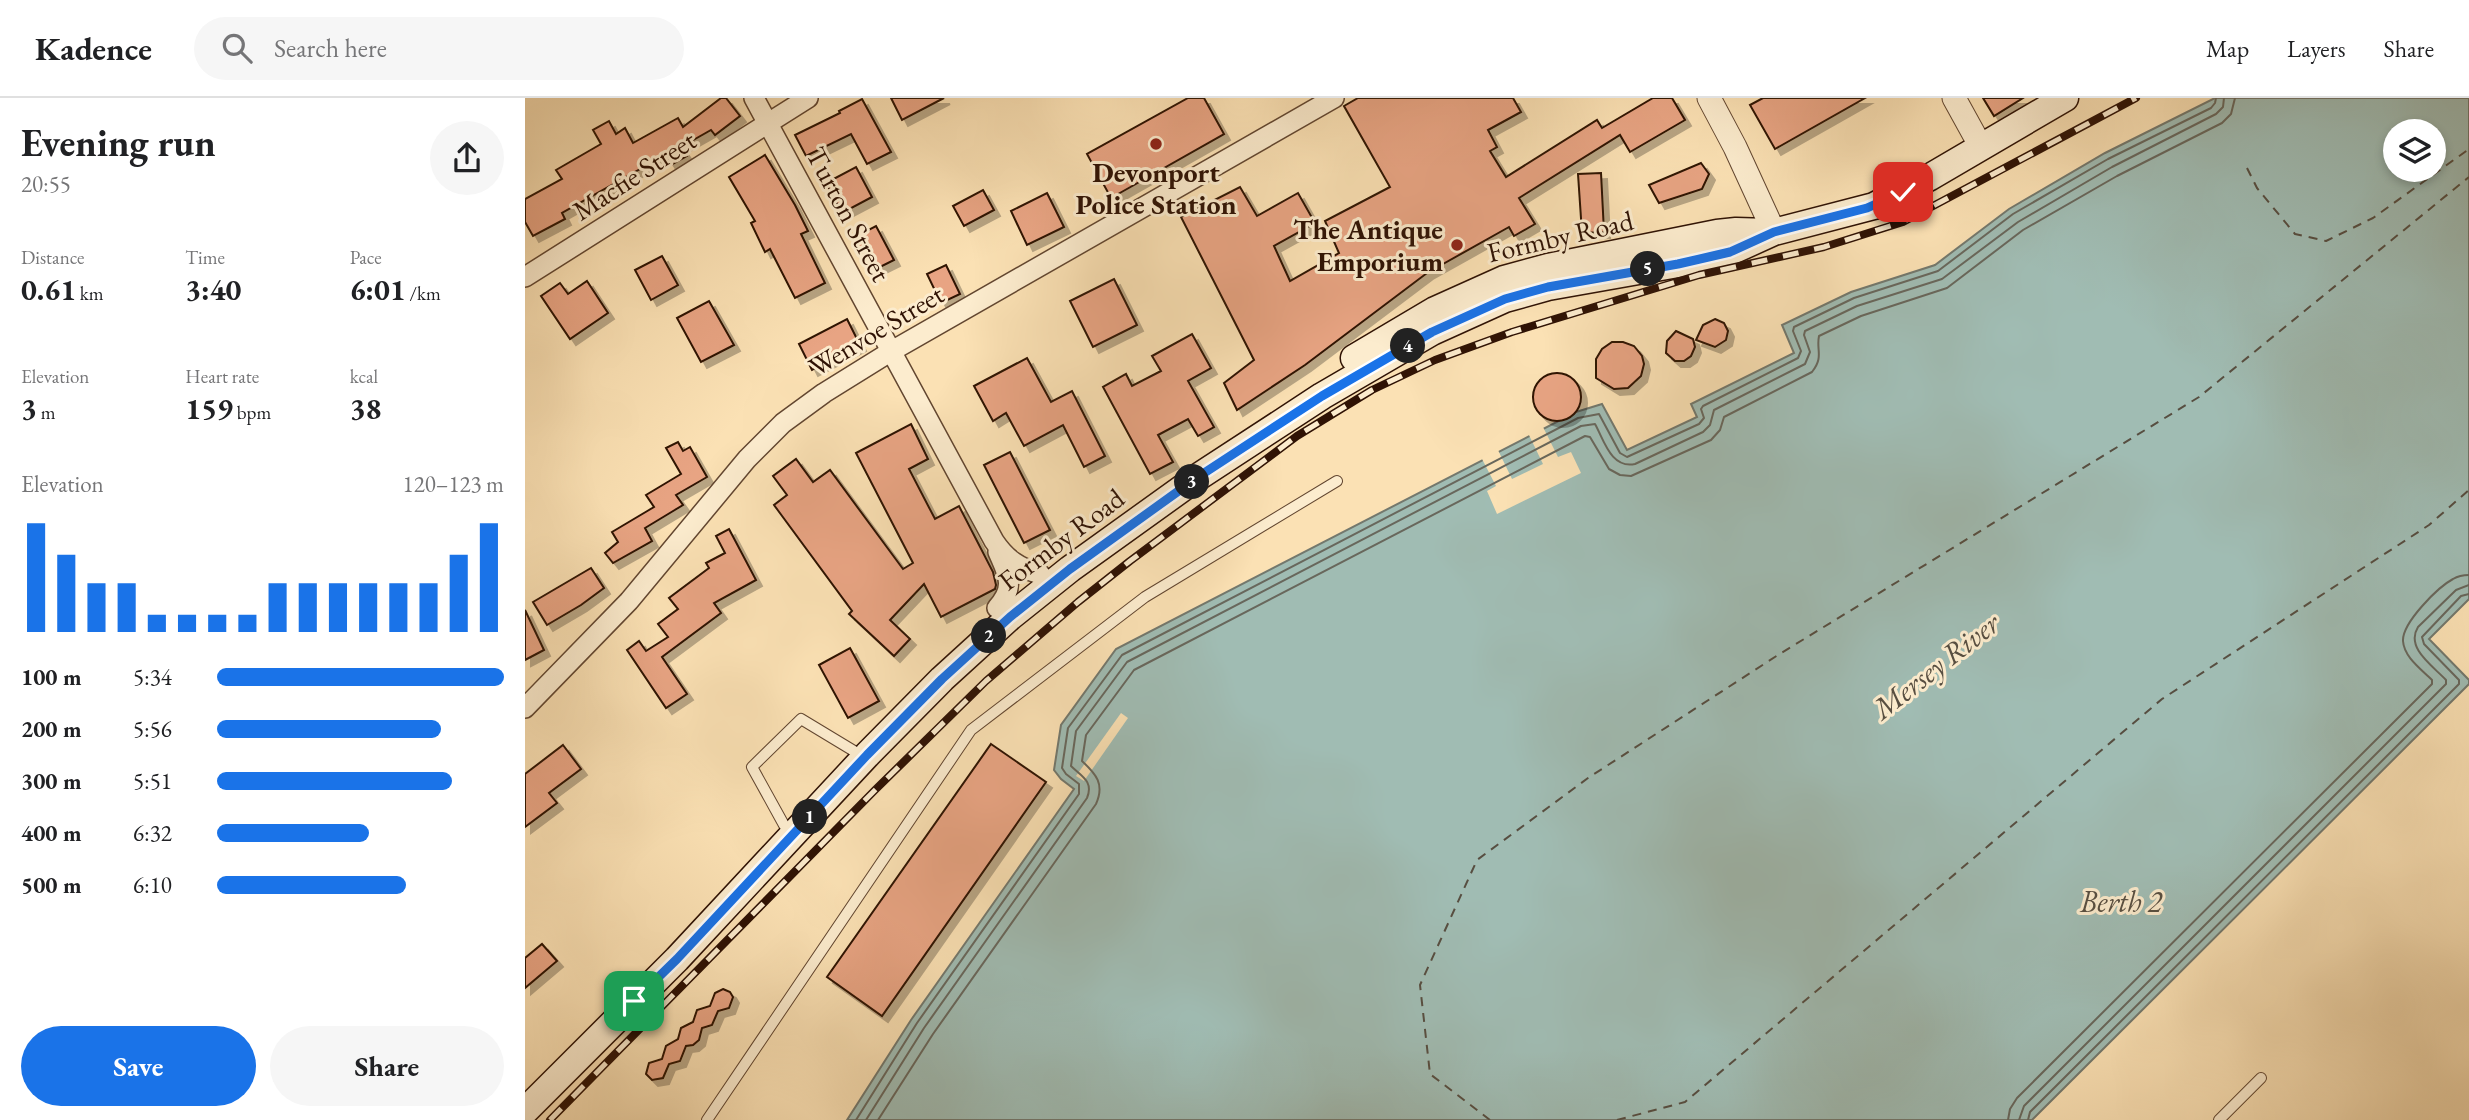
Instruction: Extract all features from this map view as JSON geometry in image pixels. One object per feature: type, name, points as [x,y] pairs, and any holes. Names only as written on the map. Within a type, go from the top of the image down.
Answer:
[{"type":"main road","name":"Formby Road","points":[[525,1111],[677,959],[867,755],[942,679],[1040,593],[1198,477],[1322,396],[1432,332],[1483,308],[1548,287],[1730,252],[1774,232],[1874,206],[1921,182],[2065,98]]},
{"type":"main road","name":"Formby Road","points":[[525,1090],[677,940],[939,660],[997,608],[1098,530],[1269,412],[1384,339],[1462,296],[1504,279],[1548,267],[1717,233],[1745,230],[1774,232]]},
{"type":"street","name":"Turton Street","points":[[754,98],[994,541],[1009,581],[1007,597],[997,608]]},
{"type":"street","name":"Macfie Street","points":[[525,277],[808,98]]},
{"type":"street","name":"Wenvoe Street","points":[[525,708],[629,601],[747,459],[783,423],[824,393],[890,352],[1334,98]]},
{"type":"street","points":[[1709,98],[1774,232]]},
{"type":"street","points":[[1954,98],[1981,147]]},
{"type":"street","name":"Turton Street","points":[[994,541],[1009,559],[1040,574]]},
{"type":"lane","points":[[707,1120],[971,730],[1145,597],[1338,481]]},
{"type":"lane","points":[[784,825],[752,767],[801,719],[855,751]]},
{"type":"lane","points":[[2219,1120],[2261,1078]]},
{"type":"water","points":[[2215,98],[2469,98],[2469,599],[2429,639],[2469,680],[2469,684],[2032,1120],[847,1120],[911,1020],[1074,789],[1054,770],[1061,725],[1116,649],[1576,412],[1602,404],[1627,450],[1697,417],[1691,404],[1794,353],[1782,325],[1851,292],[1935,265],[2009,209],[2105,153]]},
{"type":"pier","points":[[1542,425],[1558,457],[1571,452],[1581,473],[1497,514],[1487,491],[1496,486],[1481,457],[1497,448],[1512,479],[1543,464],[1528,433]]},
{"type":"pier","points":[[1121,713],[1128,718],[1084,781],[1076,776]]},
{"type":"building","points":[[721,98],[726,98],[740,116],[715,135],[711,130],[681,147],[687,156],[671,165],[665,155],[562,213],[565,219],[533,236],[525,222],[525,199],[562,179],[556,170],[601,144],[593,130],[609,121],[616,134],[625,128],[633,143],[678,118],[683,127]]},
{"type":"building","points":[[891,98],[944,98],[902,120]]},
{"type":"building","name":"Devonport Police Station","points":[[1188,98],[1204,98],[1224,134],[1111,198],[1087,154]]},
{"type":"building","points":[[1358,98],[1513,98],[1521,112],[1488,130],[1497,147],[1490,151],[1506,177],[1597,120],[1602,128],[1653,98],[1672,98],[1685,120],[1630,152],[1620,135],[1519,198],[1535,224],[1514,236],[1509,227],[1427,273],[1305,365],[1237,410],[1224,383],[1254,360],[1181,217],[1240,187],[1257,216],[1298,193],[1315,223],[1274,246],[1290,281],[1339,253],[1325,221],[1390,187],[1344,106]]},
{"type":"building","points":[[1763,98],[1865,98],[1775,149],[1750,105]]},
{"type":"building","points":[[1983,98],[2023,98],[1994,116]]},
{"type":"building","points":[[862,99],[891,152],[867,164],[851,134],[806,156],[795,135]]},
{"type":"building","points":[[765,155],[808,231],[801,234],[825,283],[795,298],[770,249],[765,252],[751,223],[755,221],[729,177]]},
{"type":"building","points":[[1701,163],[1709,174],[1702,189],[1659,203],[1649,185]]},
{"type":"building","points":[[856,167],[872,197],[842,213],[826,183]]},
{"type":"building","points":[[1601,173],[1604,232],[1582,233],[1578,174]]},
{"type":"building","points":[[983,190],[994,210],[964,226],[953,206]]},
{"type":"building","points":[[1047,193],[1064,227],[1027,245],[1011,211]]},
{"type":"building","points":[[876,226],[894,260],[870,272],[853,238]]},
{"type":"building","points":[[662,256],[678,285],[651,300],[635,270]]},
{"type":"building","points":[[946,265],[960,294],[941,303],[927,274]]},
{"type":"building","points":[[1114,279],[1137,325],[1093,347],[1070,301]]},
{"type":"building","points":[[587,281],[608,313],[570,339],[541,296],[560,283],[568,294]]},
{"type":"building","points":[[709,301],[734,345],[701,362],[677,318]]},
{"type":"building","points":[[847,319],[860,345],[812,370],[799,344]]},
{"type":"building","points":[[1715,319],[1724,323],[1728,331],[1726,340],[1715,347],[1696,340],[1703,325]]},
{"type":"building","points":[[1676,331],[1693,339],[1695,347],[1691,356],[1684,361],[1675,361],[1666,353],[1667,341]]},
{"type":"building","points":[[1192,334],[1211,368],[1188,381],[1214,427],[1198,436],[1188,419],[1158,435],[1173,462],[1150,474],[1103,387],[1126,374],[1132,386],[1161,371],[1152,356]]},
{"type":"building","points":[[1612,342],[1634,346],[1642,356],[1644,364],[1641,376],[1628,388],[1614,389],[1596,378],[1596,359],[1602,349]]},
{"type":"building","points":[[1027,358],[1051,402],[1072,391],[1105,456],[1084,467],[1063,425],[1024,446],[1006,413],[993,421],[974,386]]},
{"type":"building","points":[[1557,373],[1574,380],[1581,397],[1574,414],[1557,421],[1540,414],[1533,397],[1540,380]]},
{"type":"building","points":[[911,424],[928,459],[909,469],[935,519],[959,506],[993,572],[996,585],[995,589],[941,617],[924,584],[890,620],[910,639],[894,656],[849,614],[852,611],[774,505],[787,495],[773,476],[796,459],[813,482],[830,470],[903,569],[913,563],[856,453]]},
{"type":"building","points":[[678,442],[683,451],[690,447],[707,477],[676,495],[683,505],[645,528],[652,541],[613,563],[605,553],[618,542],[612,532],[654,507],[646,495],[681,474],[666,448]]},
{"type":"building","points":[[1010,452],[1050,530],[1024,543],[984,465]]},
{"type":"building","points":[[729,529],[756,580],[714,603],[721,613],[662,657],[687,694],[666,708],[627,650],[639,641],[646,651],[668,637],[658,624],[678,609],[669,598],[709,568],[706,563],[725,553],[716,536]]},
{"type":"building","points":[[591,568],[604,588],[547,625],[533,602]]},
{"type":"building","points":[[525,610],[544,650],[525,660]]},
{"type":"building","points":[[850,648],[879,701],[848,718],[819,665]]},
{"type":"building","points":[[991,744],[1046,782],[882,1016],[827,977]]},
{"type":"building","points":[[563,745],[581,769],[549,793],[557,803],[525,827],[525,774]]},
{"type":"building","points":[[542,944],[557,961],[525,988],[525,958]]},
{"type":"building","points":[[723,989],[733,997],[729,1008],[718,1011],[712,1025],[702,1028],[699,1040],[686,1046],[680,1061],[669,1064],[663,1078],[652,1080],[646,1074],[649,1063],[662,1059],[666,1046],[678,1039],[681,1028],[693,1022],[697,1010],[710,1006],[715,993]]},
{"type":"ferry route","points":[[2247,168],[2257,188],[2295,234],[2326,241],[2373,218],[2469,149]]},
{"type":"ferry route","points":[[1490,1120],[1430,1074],[1420,985],[1477,860],[1588,778],[1778,655],[2199,397],[2469,177]]},
{"type":"ferry route","points":[[1617,1120],[1685,1102],[2162,699],[2429,525],[2469,490]]},
{"type":"railway","points":[[550,1120],[986,681],[1130,561],[1297,436],[1372,390],[1435,360],[1512,332],[1699,275],[1824,247],[1903,222],[2136,98]]},
{"type":"place","name":"Devonport Police Station","points":[[1156,144]]},
{"type":"place","name":"The Antique Emporium","points":[[1457,245]]},
{"type":"route","points":[[634,1001],[677,959],[867,755],[942,679],[1010,617],[1070,569],[1198,477],[1322,396],[1432,332],[1505,299],[1548,287],[1730,252],[1774,232],[1874,206],[1903,192]]},
{"type":"water label","name":"Mersey River","points":[[1936,666]]},
{"type":"water label","name":"Berth 2","points":[[2121,902]]}]
